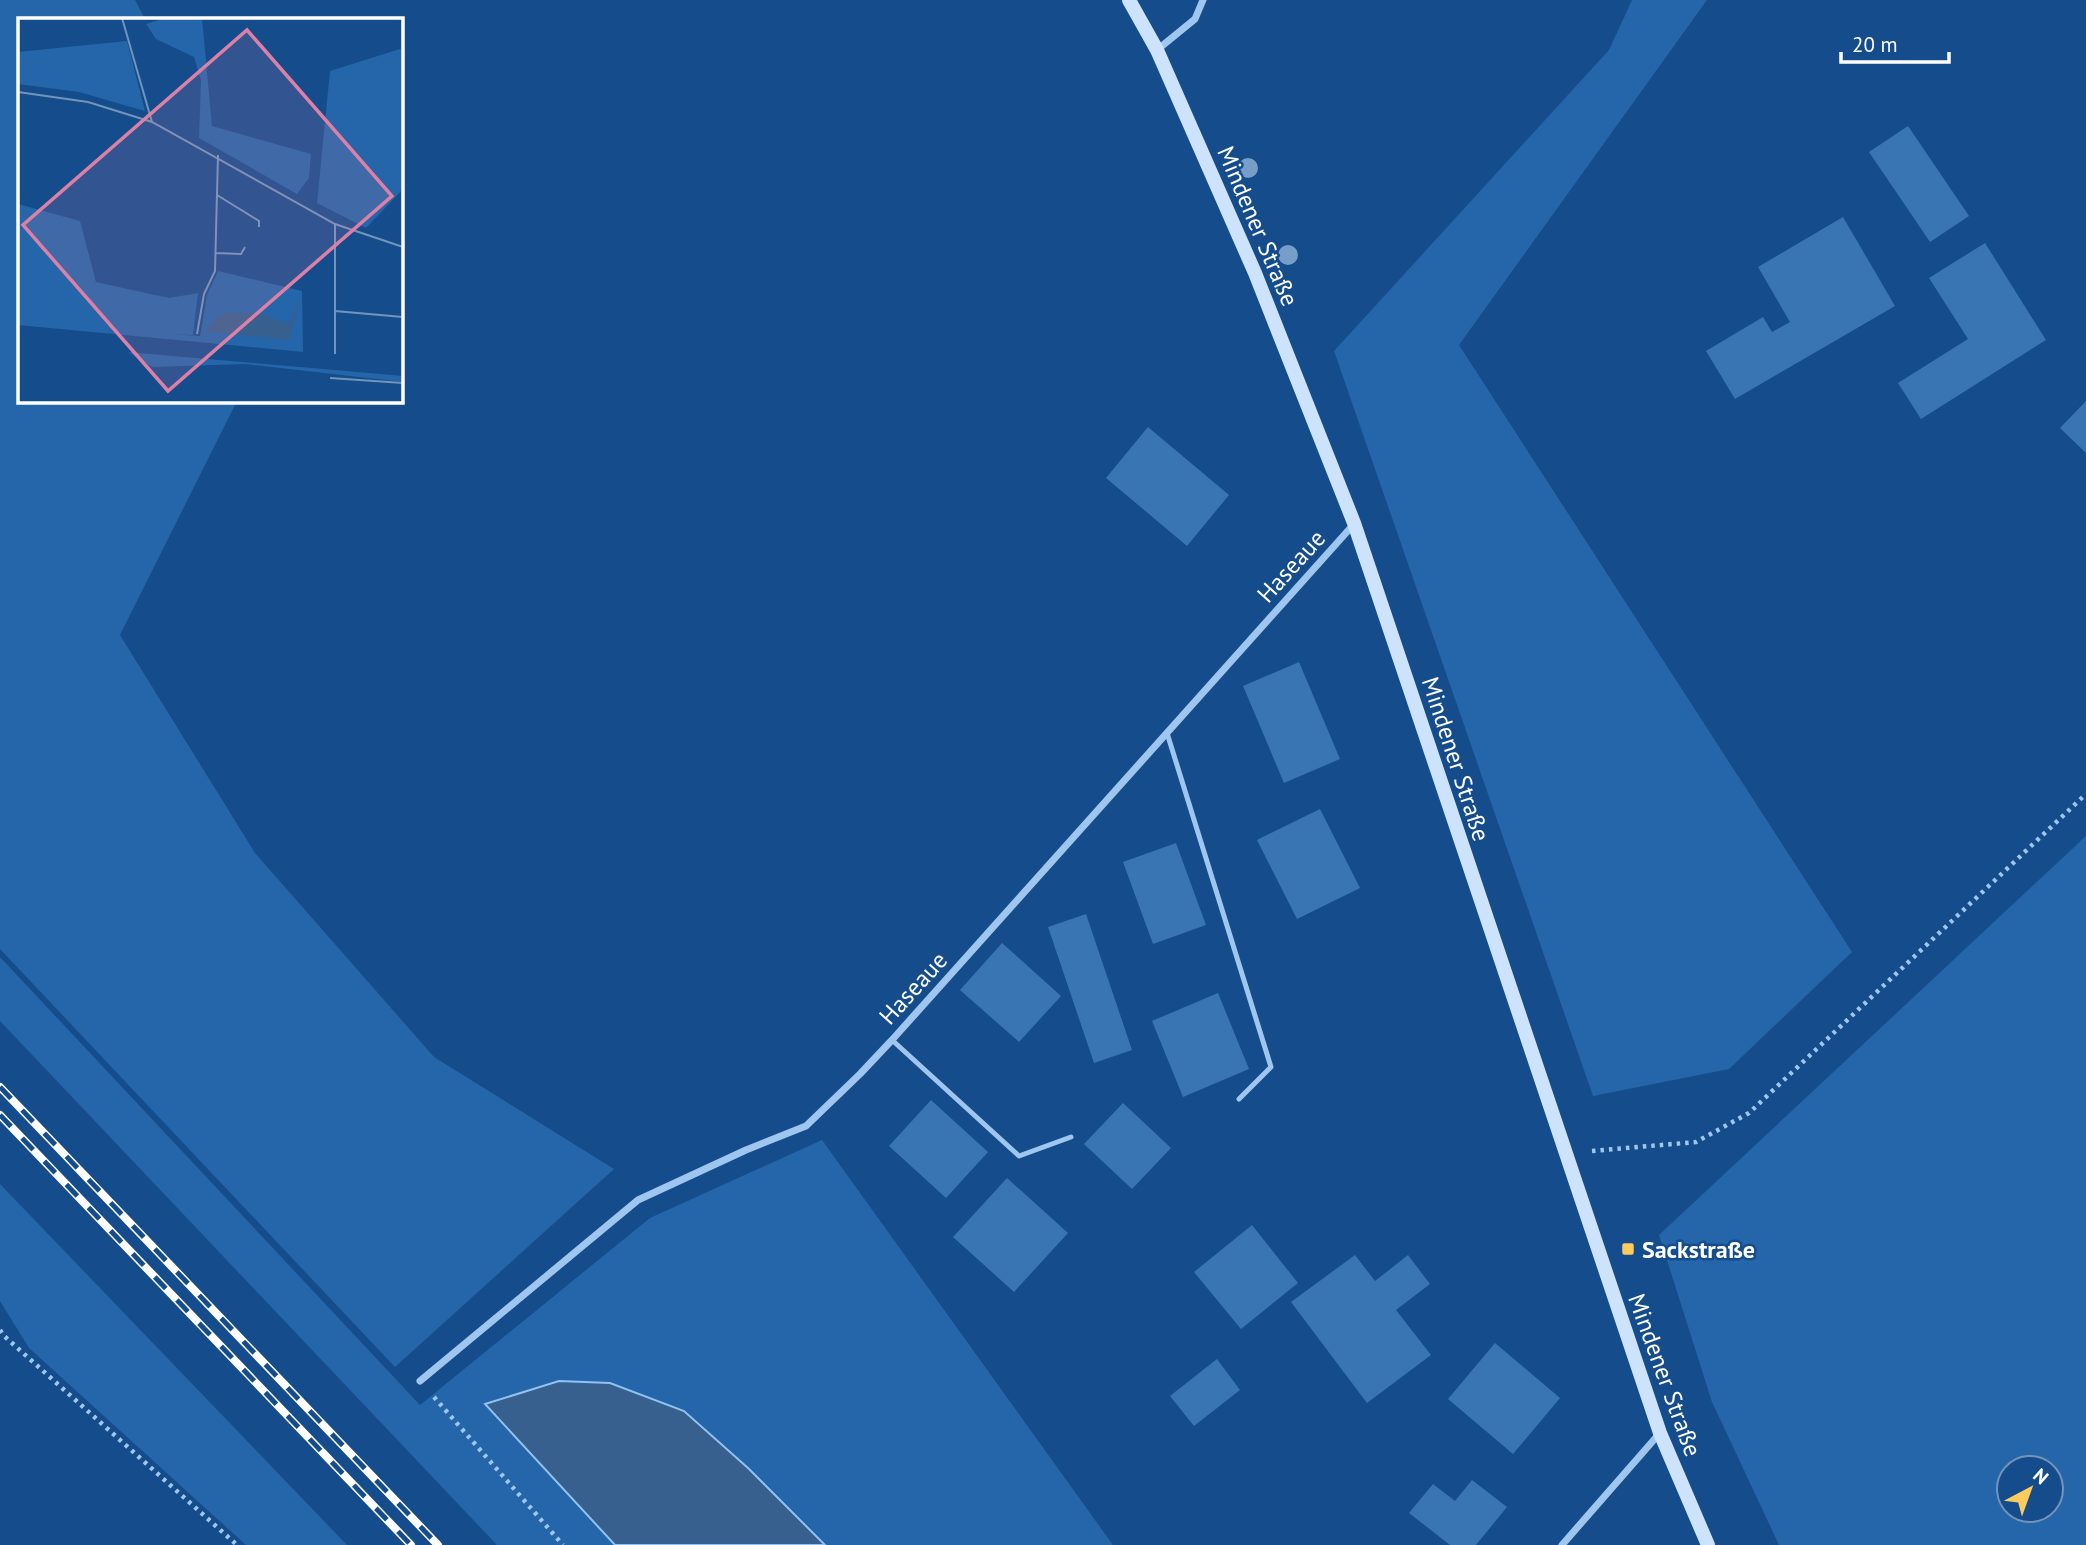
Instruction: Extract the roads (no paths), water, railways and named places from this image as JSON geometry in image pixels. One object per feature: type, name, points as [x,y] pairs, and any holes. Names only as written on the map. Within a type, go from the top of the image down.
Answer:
[{"type":"main road","name":"Mindener Straße","points":[[1129,0],[1157,50],[1255,273],[1354,523],[1660,1433],[1708,1545]]},
{"type":"street","points":[[1157,50],[1195,19],[1203,0]]},
{"type":"street","name":"Haseaue","points":[[420,1381],[638,1200],[746,1150],[806,1126],[892,1040],[1354,523]]},
{"type":"street","points":[[1562,1545],[1660,1433]]},
{"type":"lane","points":[[1167,733],[1270,1067],[1239,1099]]},
{"type":"lane","points":[[892,1040],[1018,1156],[1072,1138]]},
{"type":"railway","points":[[0,1087],[438,1545]]},
{"type":"railway","points":[[0,1115],[411,1545]]},
{"type":"place","name":"Sackstraße","points":[[1628,1249]]}]
